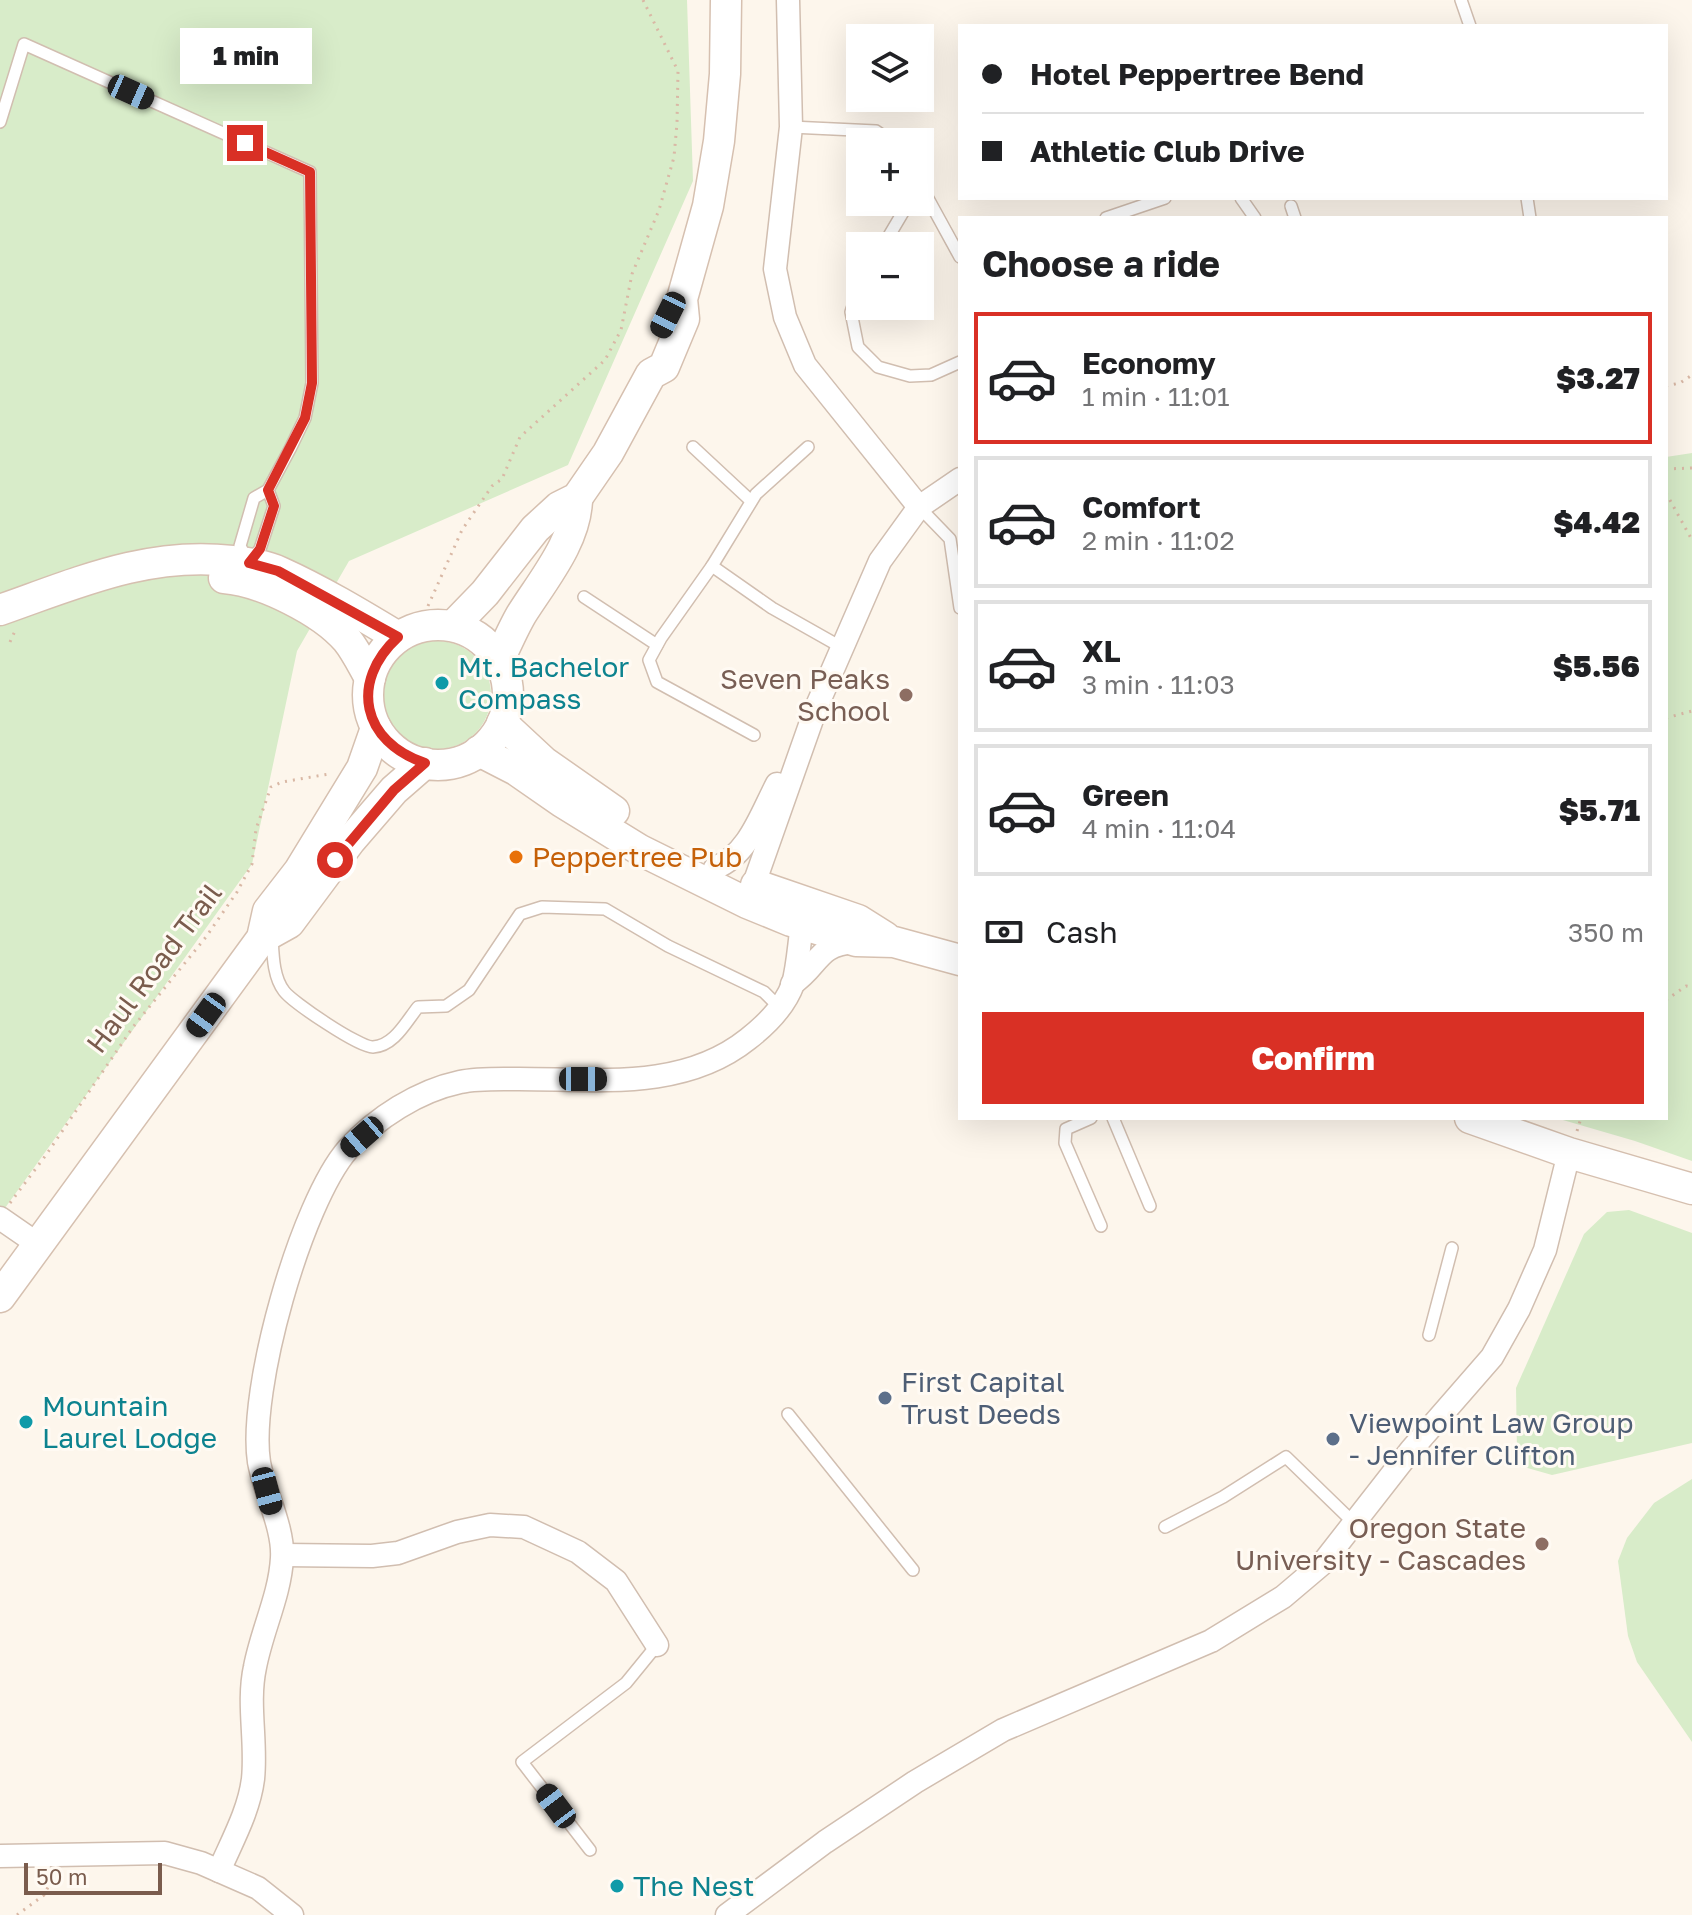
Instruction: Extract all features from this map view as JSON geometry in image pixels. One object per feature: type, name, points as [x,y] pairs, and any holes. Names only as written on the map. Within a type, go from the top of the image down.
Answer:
[{"type":"main road","points":[[453,626],[485,593],[535,529],[559,507],[577,498],[608,453],[651,374],[647,361],[668,315],[682,299],[708,206],[719,141],[725,74],[726,0]]},
{"type":"main road","points":[[499,660],[519,618],[549,573],[577,516],[577,498]]},
{"type":"main road","points":[[7,626],[107,572],[152,561],[206,558],[249,563],[278,571],[398,637]]},
{"type":"main road","points":[[7,626],[102,587],[139,578],[193,575],[241,579],[323,619],[347,641],[370,678]]},
{"type":"main road","points":[[453,626],[472,633],[499,660],[507,680],[508,702],[493,739],[479,751],[462,760],[444,764],[425,763],[405,757],[376,728],[370,712],[370,678],[376,662],[398,637],[415,628],[453,626]]},
{"type":"main road","points":[[502,723],[544,762],[600,803],[715,868],[802,925],[856,941],[894,942],[958,959]]},
{"type":"main road","points":[[267,935],[268,911],[299,871],[362,768],[376,728]]},
{"type":"main road","points":[[479,751],[516,770],[640,850],[751,894],[778,895],[858,920],[894,942]]},
{"type":"main road","points":[[0,1297],[267,935],[289,923],[350,841],[394,790],[425,763]]},
{"type":"main road","points":[[1476,1120],[1569,1153],[1692,1189]]},
{"type":"street","points":[[788,0],[791,127],[775,269],[785,317],[805,365],[919,507]]},
{"type":"street","points":[[751,894],[816,708],[880,561],[919,507],[958,480]]},
{"type":"street","points":[[715,868],[727,863],[745,844],[816,708]]},
{"type":"street","points":[[219,1871],[248,1804],[253,1775],[251,1691],[283,1555],[259,1461],[259,1404],[266,1363],[301,1237],[324,1185],[348,1149],[401,1106],[460,1082],[641,1078],[680,1074],[710,1064],[736,1049],[766,1025],[779,1007],[792,984],[802,925]]},
{"type":"street","points":[[792,984],[807,973],[824,950],[856,941]]},
{"type":"street","points":[[727,1915],[851,1824],[1003,1730],[1211,1641],[1283,1597],[1322,1564],[1411,1450],[1492,1357],[1519,1309],[1545,1250],[1569,1153]]},
{"type":"street","points":[[3,1213],[39,1245]]},
{"type":"street","points":[[283,1555],[372,1556],[398,1553],[490,1525],[524,1527],[578,1552],[616,1581],[657,1645]]},
{"type":"street","points":[[0,1856],[165,1853],[258,1888],[292,1915]]},
{"type":"lane","points":[[1461,0],[1469,24]]},
{"type":"lane","points":[[0,122],[24,44],[310,172],[312,383],[305,418],[268,490],[254,498],[240,546],[249,563],[260,549],[274,506],[268,490]]},
{"type":"lane","points":[[791,127],[846,130]]},
{"type":"lane","points":[[1112,216],[1159,200]]},
{"type":"lane","points":[[934,210],[958,253]]},
{"type":"lane","points":[[853,320],[858,347],[878,367],[910,376],[931,375],[958,363]]},
{"type":"lane","points":[[693,447],[751,501]]},
{"type":"lane","points":[[754,735],[657,682],[649,660],[756,494],[808,447]]},
{"type":"lane","points":[[919,507],[950,539],[958,594]]},
{"type":"lane","points":[[712,566],[772,608],[841,647]]},
{"type":"lane","points":[[584,597],[657,645]]},
{"type":"lane","points":[[267,935],[284,991],[352,1041],[372,1048],[393,1040],[418,1007],[446,1006],[469,990],[520,914],[542,907],[605,909],[668,946],[764,992],[779,1007]]},
{"type":"lane","points":[[1086,1120],[1066,1129],[1065,1143],[1101,1226]]},
{"type":"lane","points":[[1114,1120],[1150,1206]]},
{"type":"lane","points":[[1429,1335],[1452,1248]]},
{"type":"lane","points":[[788,1414],[913,1570]]},
{"type":"lane","points":[[1165,1527],[1223,1497],[1286,1457],[1354,1523]]},
{"type":"lane","points":[[590,1850],[522,1762],[626,1683],[657,1645]]},
{"type":"path","points":[[428,606],[462,530],[492,486],[502,479],[520,437],[605,360],[621,330],[632,274],[659,210],[674,157],[677,123],[678,71],[643,0]]},
{"type":"path","points":[[1668,386],[1680,383],[1692,375]]},
{"type":"path","points":[[1668,469],[1692,468]]},
{"type":"path","points":[[1668,497],[1692,540]]},
{"type":"path","points":[[1668,717],[1692,711]]},
{"type":"path","name":"Haul Road Trail","points":[[3,1213],[133,1027],[206,937],[237,892],[252,864],[256,829],[271,787],[340,770]]},
{"type":"path","points":[[1668,999],[1686,986],[1692,987]]},
{"type":"path","points":[[17,1915],[44,1895],[54,1874]]},
{"type":"green space","points":[[0,0],[687,0],[693,181],[568,465],[349,561],[297,651],[252,864],[0,1215]]},
{"type":"green space","points":[[1692,453],[1692,1161],[1563,1120],[1668,1120],[1668,457]]},
{"type":"green space","points":[[437,641],[458,645],[476,656],[487,674],[491,695],[487,716],[476,734],[458,745],[437,749],[416,745],[398,734],[387,716],[383,695],[387,674],[398,656],[416,645]]},
{"type":"green space","points":[[1629,1210],[1692,1233],[1692,1443],[1552,1475],[1524,1467],[1517,1452],[1516,1388],[1584,1234],[1607,1212]]},
{"type":"green space","points":[[1692,1479],[1692,1742],[1637,1662],[1628,1636],[1618,1561],[1627,1538],[1654,1503]]},
{"type":"place","name":"Mt. Bachelor Compass","points":[[442,683]]},
{"type":"place","name":"Seven Peaks School","points":[[906,695]]},
{"type":"place","name":"Peppertree Pub","points":[[516,857]]},
{"type":"place","name":"First Capital Trust Deeds","points":[[885,1398]]},
{"type":"place","name":"Mountain Laurel Lodge","points":[[26,1422]]},
{"type":"place","name":"Viewpoint Law Group - Jennifer Clifton","points":[[1333,1439]]},
{"type":"place","name":"Oregon State University - Cascades","points":[[1542,1544]]},
{"type":"place","name":"The Nest","points":[[617,1886]]},
{"type":"route","points":[[245,143],[310,172],[313,339],[312,383],[305,418],[268,490],[274,506],[260,549],[249,563],[278,571],[398,637],[376,662],[370,678],[370,712],[376,728],[389,744],[405,757],[425,763],[394,790],[335,860]]}]
